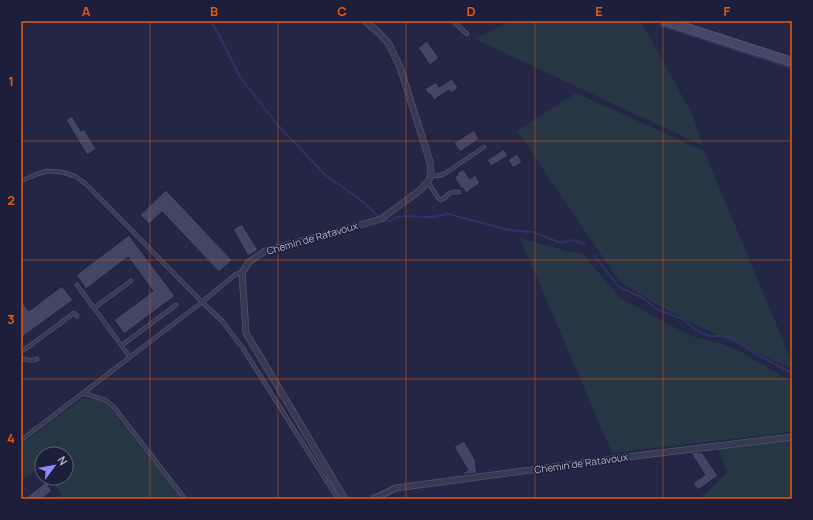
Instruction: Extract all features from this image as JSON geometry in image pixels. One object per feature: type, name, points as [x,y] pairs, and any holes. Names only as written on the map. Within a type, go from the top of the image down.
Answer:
[{"type":"main road","points":[[665,21],[792,62]]},
{"type":"street","points":[[365,21],[389,44],[400,67],[430,162],[431,175]]},
{"type":"street","name":"Chemin de Ratavoux","points":[[242,273],[249,262],[265,251],[381,219],[419,191],[428,182],[431,175]]},
{"type":"street","points":[[242,273],[246,333],[345,499]]},
{"type":"street","name":"Chemin de Ratavoux","points":[[373,499],[396,488],[627,457],[792,437]]},
{"type":"lane","points":[[453,21],[467,34]]},
{"type":"lane","points":[[431,175],[437,176],[444,174],[484,147]]},
{"type":"lane","points":[[21,181],[47,172],[61,172],[75,176],[86,184],[222,321],[242,347],[338,499]]},
{"type":"lane","points":[[428,182],[438,198],[441,200],[446,198],[448,194],[452,192],[459,192]]},
{"type":"lane","points":[[21,440],[202,302],[236,274],[242,273]]},
{"type":"lane","points":[[94,308],[131,281]]},
{"type":"lane","points":[[77,285],[130,357]]},
{"type":"lane","points":[[122,345],[176,305]]},
{"type":"lane","points":[[21,351],[74,313],[76,316]]},
{"type":"lane","points":[[21,357],[32,361],[37,359]]},
{"type":"lane","points":[[84,393],[105,400],[113,406],[185,499]]},
{"type":"shaded area","points":[[510,21],[641,21],[693,116],[703,146],[475,39]]},
{"type":"shaded area","points":[[576,93],[704,151],[792,362],[792,369],[700,327],[656,304],[619,281],[517,131]]},
{"type":"shaded area","points":[[520,238],[567,251],[582,253],[620,298],[691,336],[720,343],[743,353],[792,382],[792,432],[612,453]]},
{"type":"shaded area","points":[[82,398],[97,400],[110,407],[182,499],[56,499],[61,494],[55,486],[74,486],[74,446],[34,446],[34,471],[21,481],[21,444]]},
{"type":"shaded area","points":[[792,439],[792,499],[700,499],[727,472],[718,449]]},
{"type":"building","points":[[427,41],[439,58],[430,65],[418,48]]},
{"type":"building","points":[[452,79],[458,88],[451,93],[449,90],[434,100],[425,89],[436,82],[439,87]]},
{"type":"building","points":[[72,116],[81,131],[84,129],[96,149],[87,155],[66,120]]},
{"type":"building","points":[[474,130],[479,139],[460,152],[454,143]]},
{"type":"building","points":[[504,149],[508,156],[491,166],[487,160]]},
{"type":"building","points":[[517,154],[522,162],[513,168],[508,160]]},
{"type":"building","points":[[463,169],[470,179],[475,175],[480,183],[466,193],[454,177]]},
{"type":"building","points":[[166,190],[232,260],[219,272],[162,212],[149,224],[140,215]]},
{"type":"building","points":[[242,224],[258,250],[248,256],[233,229]]},
{"type":"building","points":[[129,235],[175,296],[124,334],[114,320],[153,291],[128,257],[86,289],[76,275]]},
{"type":"building","points":[[62,286],[73,300],[21,338],[21,301],[29,311]]},
{"type":"building","points":[[464,441],[476,461],[477,473],[460,475],[468,470],[454,447]]},
{"type":"building","points":[[702,452],[718,476],[698,490],[693,483],[705,475],[691,453]]},
{"type":"building","points":[[41,486],[49,486],[52,491],[42,499],[24,499]]},
{"type":"waterway","points":[[210,21],[218,33],[240,77],[276,123],[325,175],[362,201],[378,216]]},
{"type":"waterway","points":[[680,21],[792,58]]},
{"type":"waterway","points":[[658,25],[792,69]]},
{"type":"waterway","points":[[382,221],[390,221],[397,217],[404,216],[431,217],[448,214],[509,230],[533,232],[561,243],[573,240],[585,244]]},
{"type":"waterway","points":[[594,255],[619,287],[643,298],[656,309],[683,319],[701,333],[711,336],[728,336],[752,352],[792,373]]}]
